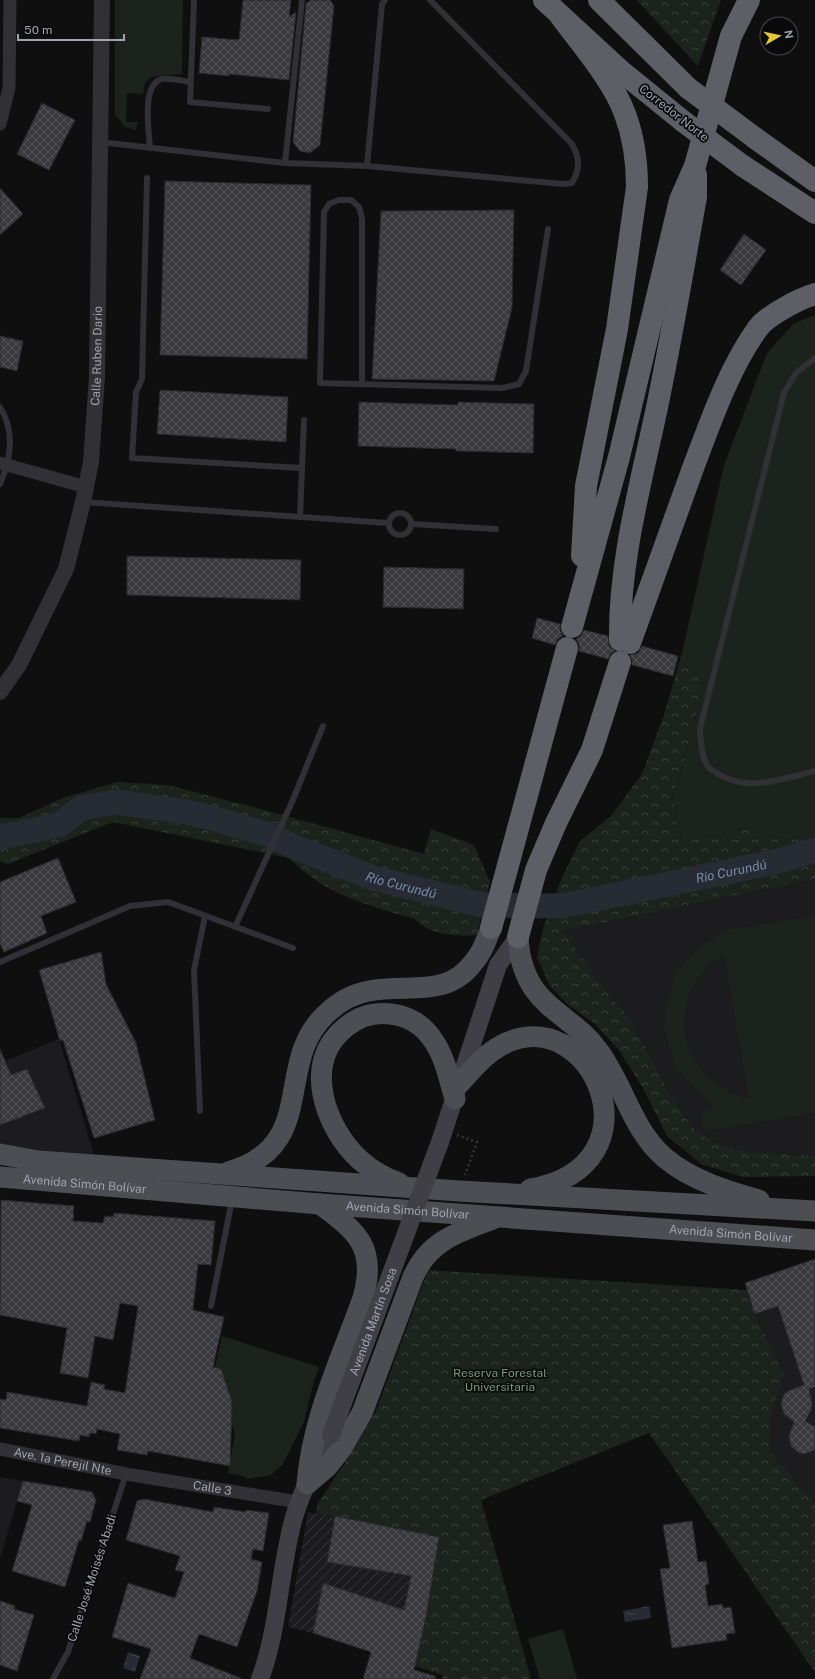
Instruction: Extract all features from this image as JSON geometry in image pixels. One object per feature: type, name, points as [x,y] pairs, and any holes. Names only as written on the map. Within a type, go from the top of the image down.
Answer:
[{"type":"highway","name":"Corredor Norte","points":[[544,0],[621,71],[684,122],[743,166],[815,213]]},
{"type":"highway","points":[[599,0],[688,88],[815,181]]},
{"type":"highway","points":[[492,926],[619,457],[680,200],[696,166],[731,36],[750,0]]},
{"type":"highway","points":[[561,16],[611,86],[625,113],[634,143],[637,167],[637,187],[617,329],[586,486],[580,598]]},
{"type":"highway","points":[[783,158],[815,164]]},
{"type":"highway","points":[[696,166],[696,197],[663,381],[629,540],[620,612],[625,641],[708,427],[742,356],[759,327],[785,307],[815,294]]},
{"type":"highway","points":[[519,935],[536,870],[556,823],[592,750],[620,662]]},
{"type":"main road","name":"Avenida Martín Sosa","points":[[492,926],[498,965]]},
{"type":"main road","points":[[220,1174],[244,1168],[264,1154],[277,1140],[290,1114],[298,1066],[304,1044],[325,1014],[345,999],[369,991],[431,988],[452,981],[473,964],[481,951],[492,926]]},
{"type":"main road","name":"Avenida Martín Sosa","points":[[260,1679],[275,1627],[292,1523],[302,1493],[331,1435],[442,1136],[498,965],[519,935]]},
{"type":"main road","points":[[519,935],[521,965],[533,988],[548,1005],[580,1030],[597,1048],[620,1088],[636,1123],[646,1138],[666,1159],[692,1176],[727,1190],[765,1202],[814,1211]]},
{"type":"main road","points":[[411,1187],[384,1177],[360,1160],[336,1129],[324,1103],[322,1092],[322,1068],[328,1047],[341,1031],[360,1018],[378,1014],[400,1015],[408,1018],[426,1030],[438,1047],[457,1091],[484,1058],[502,1045],[523,1038],[534,1037],[555,1041],[573,1051],[589,1068],[599,1085],[604,1105],[604,1124],[596,1149],[586,1162],[573,1173],[553,1183],[505,1193]]},
{"type":"main road","name":"Avenida Simón Bolívar","points":[[0,1154],[38,1161],[459,1191],[814,1211]]},
{"type":"main road","name":"Avenida Simón Bolívar","points":[[0,1177],[320,1204],[815,1240]]},
{"type":"main road","points":[[302,1493],[317,1423],[363,1298],[368,1277],[367,1261],[360,1241],[350,1227],[320,1204]]},
{"type":"main road","points":[[302,1493],[342,1448],[362,1413],[413,1277],[421,1261],[433,1247],[446,1238],[499,1216]]},
{"type":"street","points":[[0,124],[9,88],[10,0]]},
{"type":"street","name":"Calle Ruben Dario","points":[[0,692],[19,665],[66,569],[85,494],[91,462],[97,377],[102,0]]},
{"type":"street","points":[[3,464],[85,494]]},
{"type":"street","name":"Ave. 1a Perejil Nte","points":[[0,1449],[126,1474]]},
{"type":"street","name":"Calle 3","points":[[126,1474],[302,1493]]},
{"type":"lane","points":[[194,0],[190,102],[268,109]]},
{"type":"lane","points":[[285,163],[302,0]]},
{"type":"lane","points":[[366,166],[382,4],[385,0]]},
{"type":"lane","points":[[100,142],[285,163],[366,166],[562,184],[572,183],[576,176],[578,160],[576,151],[571,143],[430,0]]},
{"type":"lane","points":[[150,148],[148,96],[152,85],[162,79],[190,82]]},
{"type":"lane","points":[[147,178],[142,379],[136,392],[132,458],[302,468]]},
{"type":"lane","points":[[362,384],[362,218],[359,207],[351,200],[339,200],[329,204],[324,212],[320,383],[502,388],[518,384],[526,371],[548,229]]},
{"type":"lane","points":[[815,358],[796,373],[784,393],[700,729],[702,750],[709,768],[724,778],[740,784],[765,783],[815,771]]},
{"type":"lane","points":[[0,407],[5,415],[11,439],[3,464],[0,484]]},
{"type":"lane","points":[[300,517],[304,420]]},
{"type":"lane","points":[[85,494],[300,517],[388,523]]},
{"type":"lane","points":[[401,513],[408,516],[411,524],[408,533],[401,536],[393,534],[388,523],[394,514],[401,513]]},
{"type":"lane","points":[[411,524],[496,529]]},
{"type":"lane","points":[[235,927],[292,802],[323,726]]},
{"type":"lane","points":[[0,962],[130,906],[168,902],[294,948]]},
{"type":"lane","points":[[200,1111],[194,970],[205,916]]},
{"type":"lane","points":[[211,1306],[232,1196]]},
{"type":"lane","name":"Calle José Moisés Abadi","points":[[53,1679],[68,1652],[126,1474]]},
{"type":"path","points":[[442,1136],[477,1142],[459,1191]]},
{"type":"shaded area","points":[[815,879],[815,1156],[749,1152],[729,1147],[708,1139],[691,1126],[668,1090],[629,1017],[607,994],[563,931]]},
{"type":"shaded area","points":[[59,1039],[95,1158],[0,1146],[0,1063]]},
{"type":"shaded area","points":[[815,1259],[815,1505],[770,1451],[772,1410],[784,1375],[755,1314],[745,1283]]},
{"type":"shaded area","points":[[0,1477],[23,1481],[0,1559]]},
{"type":"shaded area","points":[[308,1512],[439,1537],[426,1617],[415,1666],[313,1633],[288,1627]]},
{"type":"green space","points":[[115,0],[183,0],[182,74],[151,77],[145,83],[143,94],[127,93],[126,122],[138,122],[136,130],[125,127],[115,114]]},
{"type":"green space","points":[[637,0],[721,0],[698,66],[643,7]]},
{"type":"green space","points":[[815,315],[815,833],[790,840],[746,829],[682,842],[672,800],[694,727],[702,682],[682,653],[724,465],[767,353],[793,324]]},
{"type":"green space","points":[[682,653],[702,682],[694,727],[672,800],[682,842],[746,829],[789,840],[815,833],[815,879],[563,931],[607,993],[629,1017],[668,1090],[691,1126],[708,1139],[729,1147],[749,1152],[815,1156],[815,1176],[743,1177],[701,1164],[667,1136],[644,1090],[619,1050],[595,1024],[567,1004],[550,986],[537,958],[543,928],[561,880],[580,841],[611,816],[642,774],[664,715]]},
{"type":"green space","points":[[117,782],[167,785],[424,854],[431,829],[474,845],[490,882],[477,935],[461,936],[435,932],[428,929],[415,919],[374,907],[347,897],[334,891],[304,872],[289,858],[113,822],[8,864],[0,861],[0,818],[19,818],[63,798]]},
{"type":"green space","points":[[815,916],[815,1113],[704,1131],[700,1111],[713,1108],[684,1077],[675,1064],[664,1026],[665,1010],[675,976],[686,960],[699,948],[715,937],[731,929]],"holes":[[[724,954],[749,1099],[732,1093],[716,1084],[704,1073],[694,1060],[687,1044],[684,1028],[685,1011],[693,987],[699,976],[708,966]]]},
{"type":"green space","name":"Reserva Forestal Universitaria","points":[[428,1270],[748,1290],[755,1314],[784,1375],[772,1410],[770,1451],[815,1505],[815,1672],[649,1433],[481,1500],[531,1679],[442,1679],[443,1675],[415,1666],[426,1617],[439,1537],[316,1513],[318,1503],[356,1446],[376,1411]]},
{"type":"green space","points":[[222,1336],[319,1367],[312,1388],[304,1422],[283,1464],[271,1475],[247,1479],[243,1476],[228,1473],[235,1434],[215,1368]]},
{"type":"green space","points":[[563,1629],[577,1679],[540,1679],[528,1639]]},
{"type":"water","points":[[649,1606],[651,1618],[625,1622],[623,1611]]},
{"type":"water","points":[[128,1652],[140,1656],[135,1672],[123,1668]]},
{"type":"building","points":[[243,0],[291,0],[289,17],[296,12],[289,80],[229,74],[229,76],[199,73],[202,37],[239,40]]},
{"type":"building","points":[[311,0],[330,0],[334,6],[320,145],[310,153],[300,151],[293,142],[306,4]]},
{"type":"building","points":[[42,103],[75,120],[49,170],[17,154]]},
{"type":"building","points":[[165,181],[311,185],[307,359],[160,355]]},
{"type":"building","points":[[0,188],[23,214],[0,235]]},
{"type":"building","points":[[514,210],[512,308],[494,381],[372,379],[381,211]]},
{"type":"building","points":[[744,234],[766,250],[741,285],[720,270]]},
{"type":"building","points":[[0,336],[23,341],[17,371],[0,367]]},
{"type":"building","points":[[160,390],[288,397],[286,442],[157,434]]},
{"type":"building","points":[[359,402],[458,405],[458,402],[534,404],[533,453],[358,446]]},
{"type":"building","points":[[127,556],[301,560],[300,600],[127,595]]},
{"type":"building","points":[[384,567],[464,569],[463,609],[383,607]]},
{"type":"building","points":[[537,618],[560,624],[560,630],[563,636],[558,639],[555,645],[532,638]]},
{"type":"building","points":[[584,630],[608,636],[609,646],[615,651],[611,653],[608,659],[579,651],[579,644],[576,639],[581,636]]},
{"type":"building","points":[[642,646],[678,656],[673,676],[632,665],[630,655],[638,653]]},
{"type":"building","points":[[58,858],[76,902],[41,916],[47,933],[4,952],[0,943],[0,882]]},
{"type":"building","points":[[101,952],[106,984],[136,1043],[155,1120],[94,1138],[63,1040],[60,1041],[39,970]]},
{"type":"building","points":[[0,1049],[11,1075],[27,1069],[45,1108],[0,1125]]},
{"type":"building","points":[[1,1200],[74,1206],[73,1221],[103,1223],[105,1216],[113,1217],[114,1213],[215,1221],[211,1265],[198,1264],[193,1310],[224,1317],[213,1367],[221,1369],[232,1402],[230,1466],[148,1451],[147,1455],[117,1450],[120,1434],[97,1429],[96,1434],[90,1433],[89,1437],[80,1435],[79,1441],[0,1428],[0,1399],[6,1400],[7,1392],[87,1406],[91,1382],[105,1385],[104,1389],[125,1393],[138,1306],[120,1303],[113,1340],[95,1336],[88,1378],[60,1373],[67,1328],[0,1315]]},
{"type":"building","points":[[815,1259],[815,1387],[809,1389],[812,1404],[811,1410],[805,1421],[815,1427],[815,1450],[804,1454],[799,1453],[791,1446],[789,1436],[794,1422],[784,1414],[781,1404],[784,1394],[804,1385],[778,1306],[755,1314],[745,1283]]},
{"type":"building","points":[[23,1481],[92,1492],[96,1500],[90,1522],[87,1521],[81,1541],[79,1540],[65,1587],[12,1571],[32,1505],[17,1501]]},
{"type":"building","points":[[144,1499],[213,1512],[214,1507],[246,1512],[246,1510],[269,1513],[263,1551],[253,1549],[251,1559],[262,1562],[257,1591],[237,1647],[199,1634],[190,1658],[243,1679],[140,1679],[151,1649],[112,1637],[128,1583],[175,1598],[184,1572],[175,1570],[180,1556],[126,1540],[137,1501]]},
{"type":"building","points":[[335,1516],[439,1537],[426,1617],[414,1670],[435,1676],[435,1679],[363,1679],[371,1652],[313,1633],[323,1583],[404,1610],[411,1576],[327,1562]]},
{"type":"building","points":[[692,1521],[698,1562],[706,1561],[709,1584],[705,1585],[708,1606],[722,1604],[723,1608],[731,1607],[735,1633],[726,1634],[727,1640],[672,1648],[660,1569],[670,1568],[663,1525]]},
{"type":"building","points":[[0,1601],[15,1606],[14,1609],[34,1615],[17,1671],[0,1665]]},
{"type":"waterway","name":"Río Curundú","points":[[0,837],[59,825],[81,808],[116,802],[187,812],[266,834],[373,878],[482,905],[562,906],[779,861],[815,850]]}]
